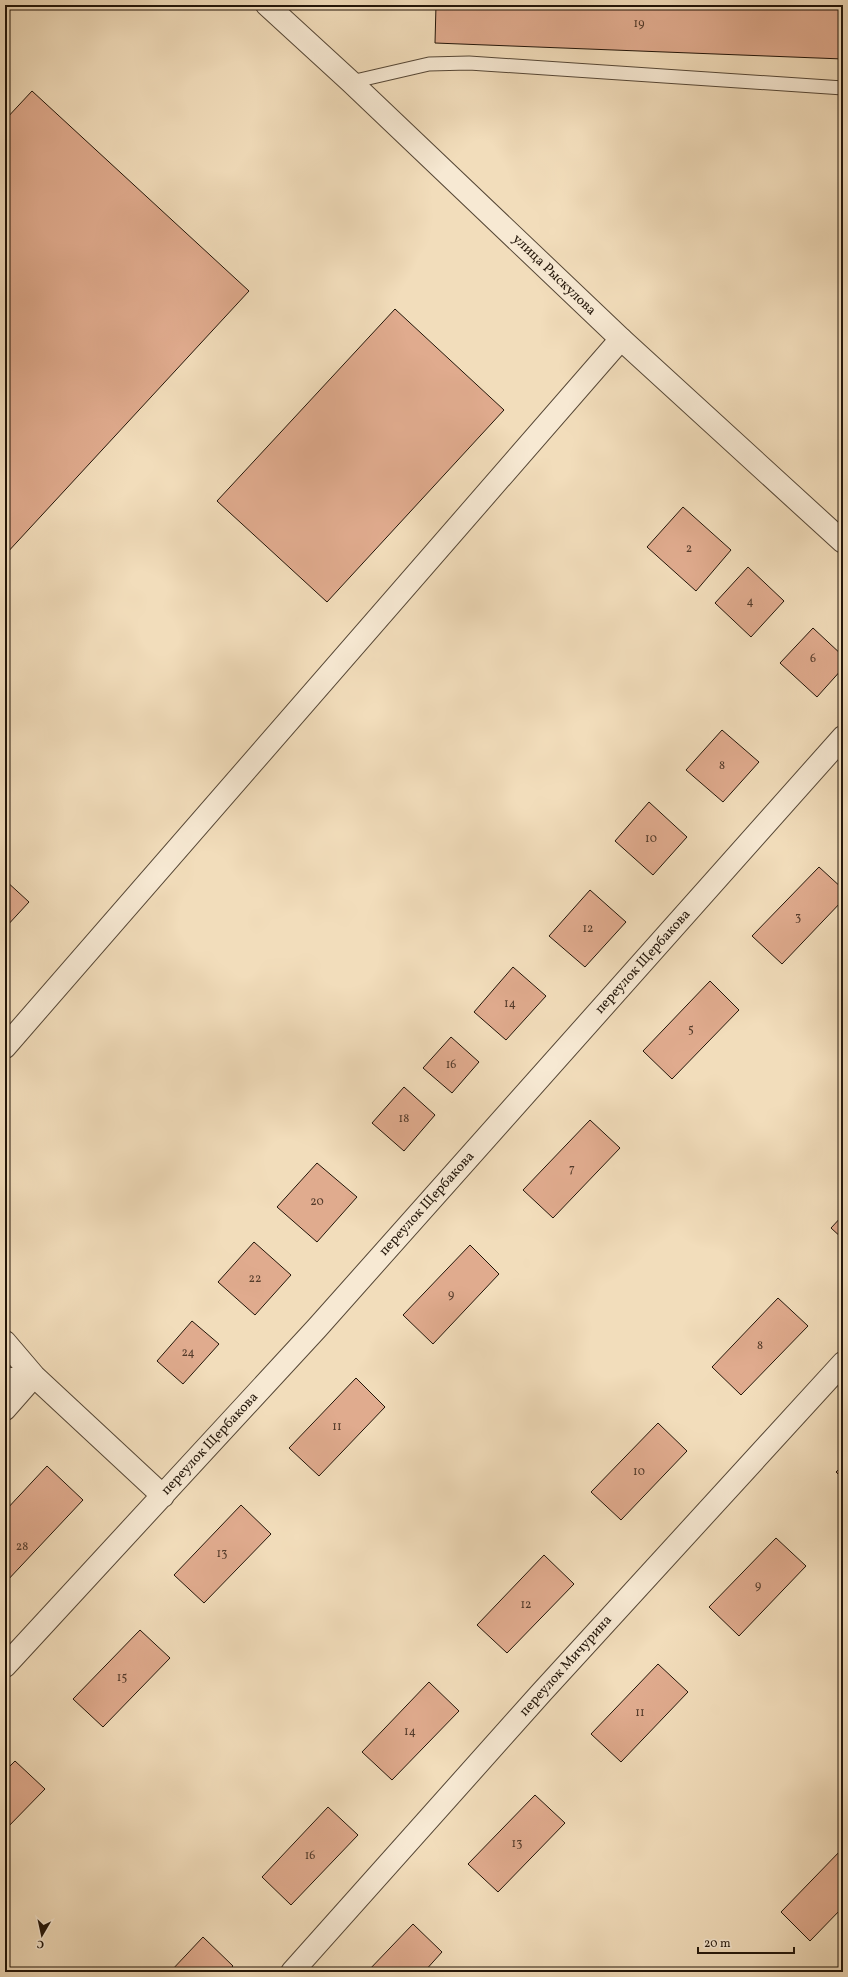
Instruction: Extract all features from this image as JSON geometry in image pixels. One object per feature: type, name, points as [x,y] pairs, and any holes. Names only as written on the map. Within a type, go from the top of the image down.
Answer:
[{"type":"street","name":"улица Рыскулова","points":[[267,5],[351,82],[621,339],[843,542]]},
{"type":"street","points":[[5,1047],[621,339]]},
{"type":"street","name":"переулок Щербакова","points":[[5,1666],[328,1316],[843,737]]},
{"type":"street","points":[[5,1342],[34,1376],[163,1496]]},
{"type":"street","name":"переулок Мичурина","points":[[292,1972],[542,1692],[843,1363]]},
{"type":"street","points":[[5,1380],[34,1376]]},
{"type":"street","points":[[5,1409],[34,1376]]},
{"type":"lane","points":[[351,82],[428,64],[469,63],[843,88]]},
{"type":"building","points":[[436,5],[843,5],[843,59],[435,43]]},
{"type":"building","points":[[32,91],[249,291],[5,555],[5,120]]},
{"type":"building","points":[[395,309],[504,410],[327,602],[217,501]]},
{"type":"building","points":[[683,507],[731,550],[696,591],[647,547]]},
{"type":"building","points":[[748,567],[784,601],[751,637],[715,603]]},
{"type":"building","points":[[813,628],[843,656],[843,668],[817,697],[780,663]]},
{"type":"building","points":[[722,730],[759,762],[723,802],[686,770]]},
{"type":"building","points":[[649,802],[687,837],[653,875],[615,841]]},
{"type":"building","points":[[819,867],[843,889],[843,900],[782,964],[752,936]]},
{"type":"building","points":[[5,880],[29,902],[5,928]]},
{"type":"building","points":[[590,890],[626,922],[585,967],[549,936]]},
{"type":"building","points":[[513,967],[546,996],[506,1040],[474,1012]]},
{"type":"building","points":[[710,981],[739,1010],[672,1079],[643,1051]]},
{"type":"building","points":[[451,1037],[479,1062],[452,1093],[423,1068]]},
{"type":"building","points":[[404,1087],[435,1115],[404,1151],[372,1123]]},
{"type":"building","points":[[590,1120],[620,1148],[553,1218],[523,1190]]},
{"type":"building","points":[[317,1163],[357,1197],[317,1242],[277,1207]]},
{"type":"building","points":[[843,1215],[843,1239],[831,1228]]},
{"type":"building","points":[[254,1242],[291,1275],[255,1315],[218,1282]]},
{"type":"building","points":[[470,1245],[499,1274],[433,1344],[403,1315]]},
{"type":"building","points":[[778,1298],[808,1326],[741,1395],[712,1367]]},
{"type":"building","points":[[192,1321],[219,1344],[183,1384],[157,1361]]},
{"type":"building","points":[[356,1378],[385,1407],[319,1476],[289,1448]]},
{"type":"building","points":[[658,1423],[687,1451],[621,1520],[591,1492]]},
{"type":"building","points":[[843,1465],[843,1479],[836,1472]]},
{"type":"building","points":[[47,1466],[83,1500],[5,1583],[5,1511]]},
{"type":"building","points":[[241,1505],[271,1534],[204,1603],[174,1575]]},
{"type":"building","points":[[776,1538],[806,1566],[739,1636],[709,1607]]},
{"type":"building","points":[[544,1555],[574,1584],[507,1653],[477,1625]]},
{"type":"building","points":[[140,1630],[170,1658],[103,1727],[73,1699]]},
{"type":"building","points":[[658,1664],[688,1692],[621,1762],[591,1734]]},
{"type":"building","points":[[429,1682],[459,1711],[392,1780],[362,1752]]},
{"type":"building","points":[[15,1761],[45,1789],[5,1830],[5,1771]]},
{"type":"building","points":[[535,1795],[565,1823],[498,1892],[468,1864]]},
{"type":"building","points":[[328,1807],[358,1835],[291,1905],[262,1877]]},
{"type":"building","points":[[843,1848],[843,1907],[810,1941],[781,1912]]},
{"type":"building","points":[[413,1924],[442,1952],[424,1972],[367,1972]]},
{"type":"building","points":[[203,1937],[233,1966],[227,1972],[170,1972]]}]
